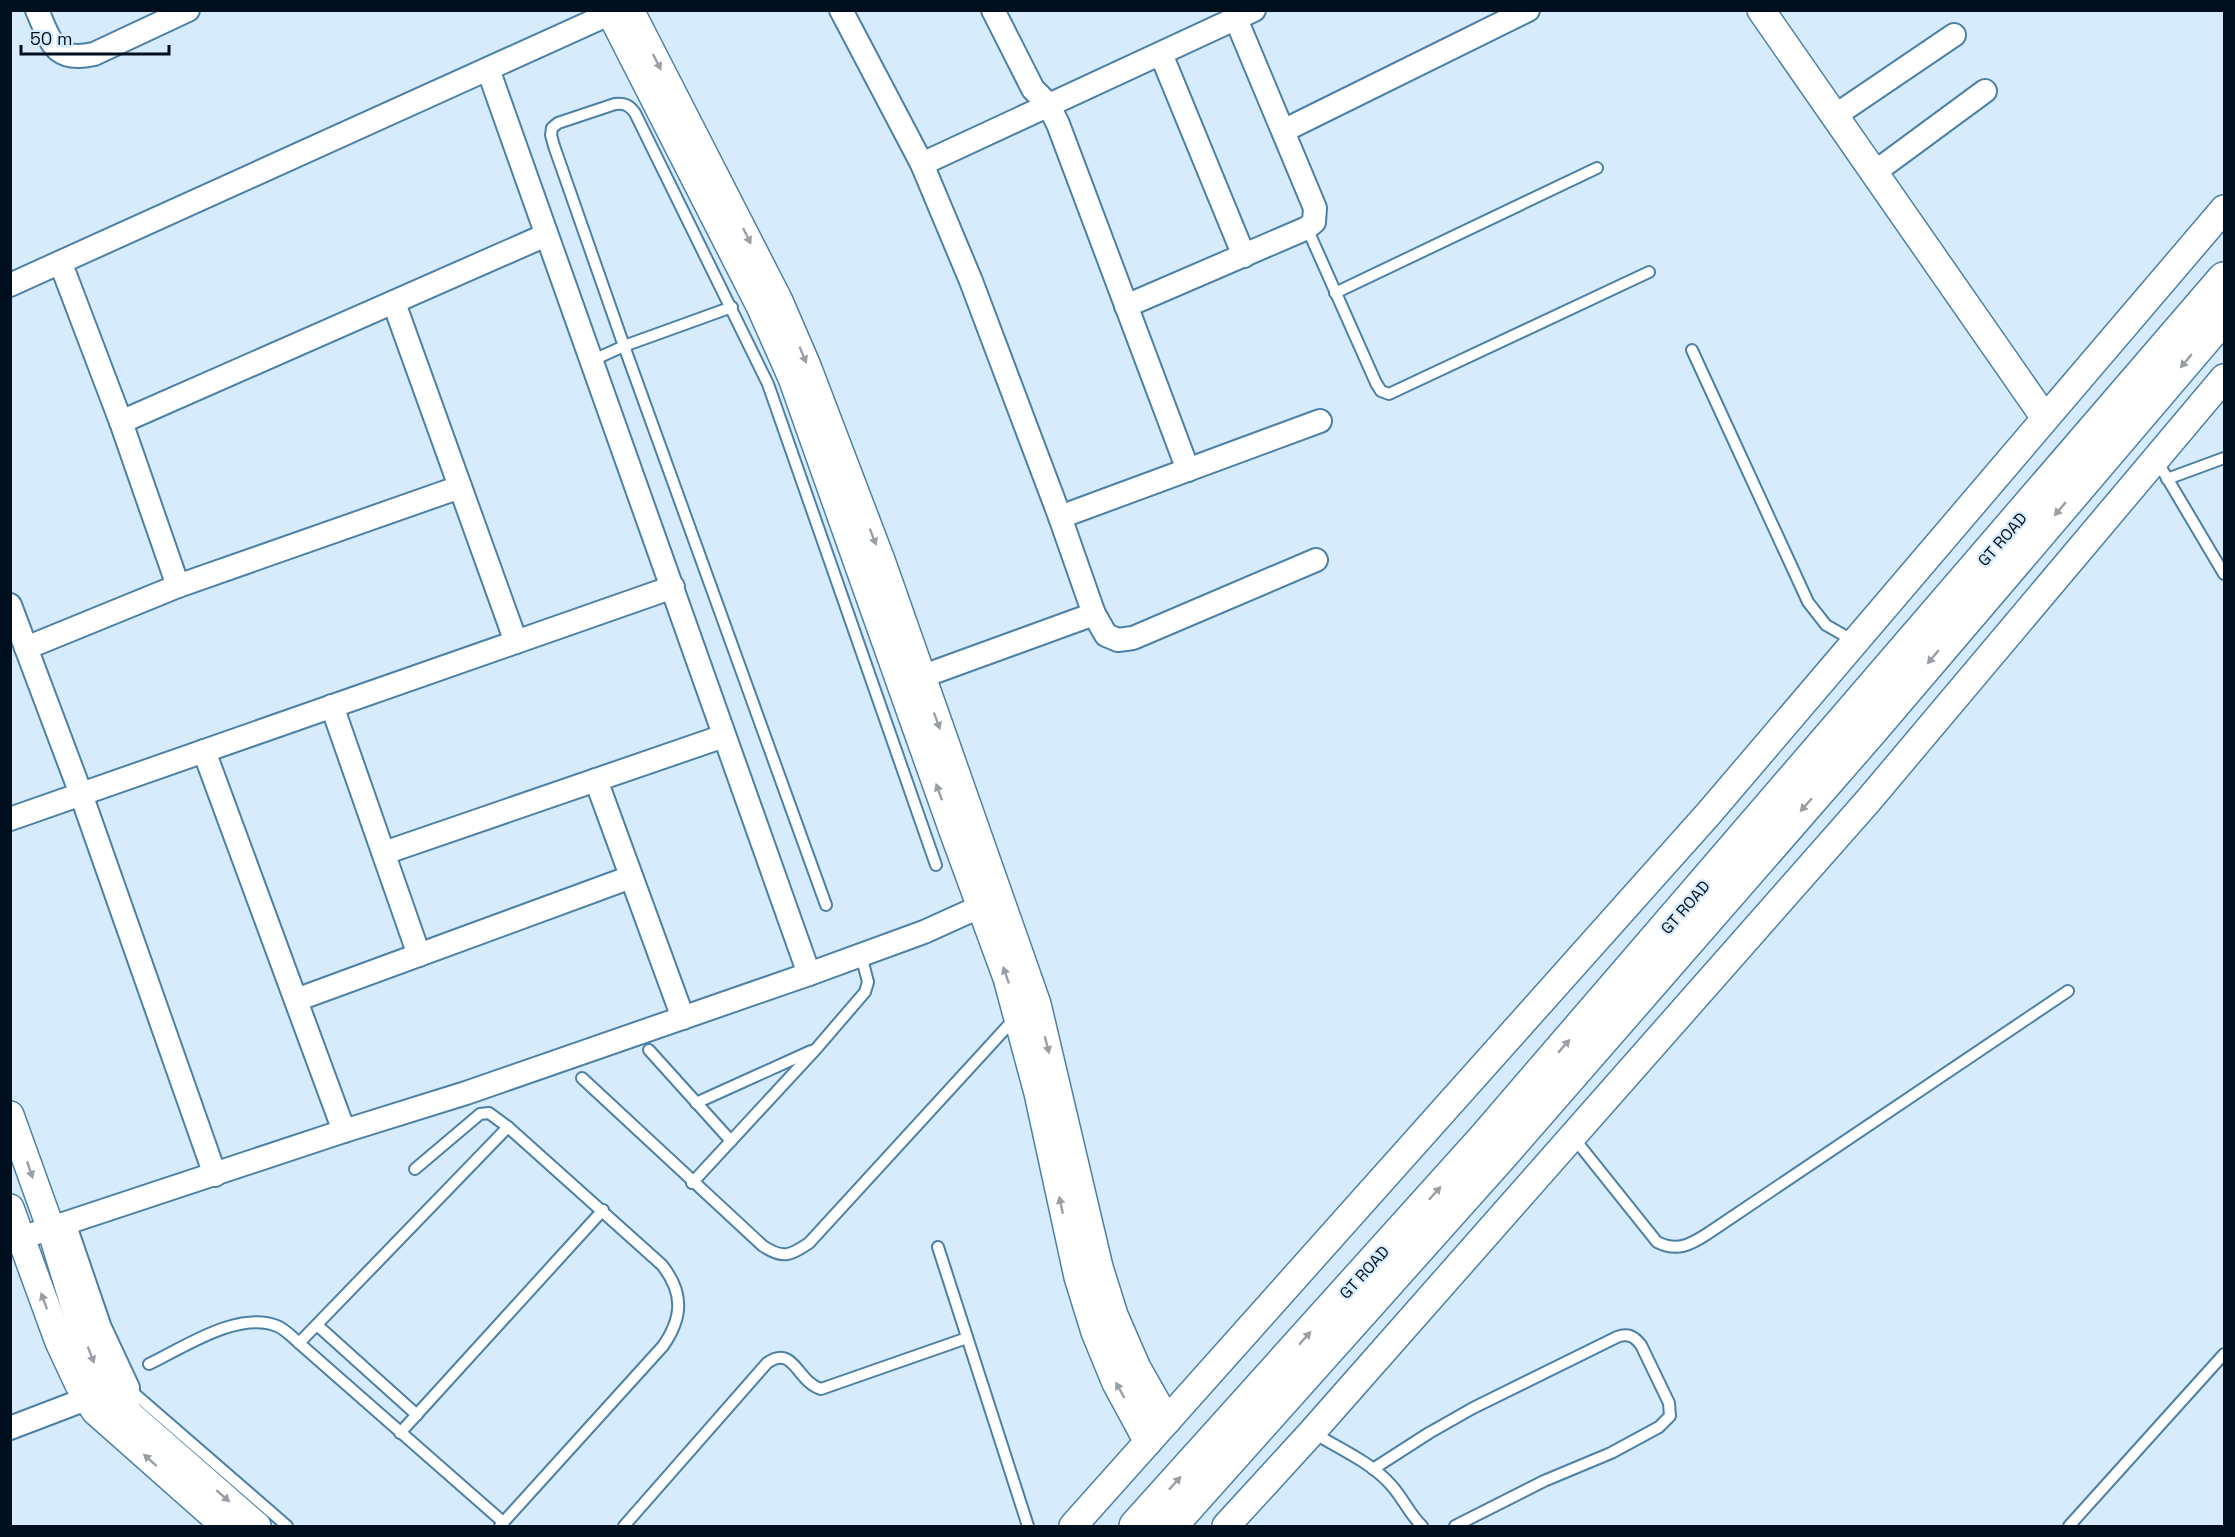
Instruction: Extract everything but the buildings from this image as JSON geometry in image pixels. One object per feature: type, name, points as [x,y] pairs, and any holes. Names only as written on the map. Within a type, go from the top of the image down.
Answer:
[{"type":"highway","name":"GT ROAD","points":[[1136,1527],[1485,1138],[2224,279]]},
{"type":"highway","name":"GT ROAD","points":[[1170,1527],[1557,1091],[1874,727],[2224,316]]},
{"type":"street","points":[[37,10],[56,49],[67,57],[94,54],[188,10]]},
{"type":"street","points":[[841,10],[922,164],[971,281],[1094,614],[1106,635],[1118,640],[1133,638],[1316,560]]},
{"type":"street","points":[[993,10],[1033,89],[1048,105],[1058,124],[1188,470]]},
{"type":"street","points":[[1283,131],[1528,10]]},
{"type":"street","points":[[1761,10],[2045,418]]},
{"type":"street","points":[[10,285],[61,264],[617,11],[779,301],[807,366],[878,549],[911,681],[991,902],[1037,1004],[1096,1256],[1111,1305],[1137,1368],[1167,1422]]},
{"type":"street","points":[[922,164],[1245,15],[1283,131],[1315,208],[1314,222],[1307,228],[1126,306]]},
{"type":"street","points":[[1836,115],[1954,35]]},
{"type":"street","points":[[1161,54],[1244,256]]},
{"type":"street","points":[[488,69],[809,974]]},
{"type":"street","points":[[1875,172],[1985,91]]},
{"type":"street","points":[[1072,1527],[1702,821],[2224,209]]},
{"type":"street","points":[[121,422],[546,235]]},
{"type":"street","points":[[61,264],[121,422],[178,586]]},
{"type":"street","points":[[394,303],[516,642]]},
{"type":"street","points":[[1226,1527],[2161,469],[2224,378]]},
{"type":"street","points":[[1060,517],[1320,421]]},
{"type":"street","points":[[26,648],[178,586],[460,487]]},
{"type":"street","points":[[10,819],[673,587]]},
{"type":"street","points":[[10,605],[81,794],[215,1175]]},
{"type":"street","points":[[911,681],[1094,614]]},
{"type":"street","points":[[332,706],[419,955]]},
{"type":"street","points":[[384,853],[724,736]]},
{"type":"street","points":[[204,751],[345,1131]]},
{"type":"street","points":[[596,780],[683,1018]]},
{"type":"street","points":[[296,1000],[631,877]]},
{"type":"street","points":[[21,1238],[466,1093],[683,1018],[924,932],[991,902]]},
{"type":"street","points":[[991,902],[1038,1093],[1078,1278],[1095,1332],[1116,1383],[1148,1442]]},
{"type":"street","points":[[10,1115],[100,1328],[128,1388]]},
{"type":"street","points":[[10,1208],[59,1342],[86,1399],[95,1411],[225,1527]]},
{"type":"street","points":[[58,1227],[85,1340],[98,1373],[106,1386],[130,1415],[257,1527]]},
{"type":"street","points":[[10,1428],[86,1399]]},
{"type":"lane","points":[[826,905],[554,146],[552,128],[558,123],[615,104],[623,103],[630,106],[635,113],[768,384],[786,430],[936,865]]},
{"type":"lane","points":[[1335,292],[1598,168]]},
{"type":"lane","points":[[1307,228],[1376,383],[1381,391],[1389,394],[1649,272]]},
{"type":"lane","points":[[591,361],[624,346],[732,307]]},
{"type":"lane","points":[[1692,350],[1808,602],[1826,625],[1855,642]]},
{"type":"lane","points":[[2224,458],[2161,469],[2224,574]]},
{"type":"lane","points":[[692,1182],[816,1049],[865,992],[868,982],[861,955]]},
{"type":"lane","points":[[1573,1136],[1657,1242],[1668,1248],[1686,1245],[1707,1234],[2068,991]]},
{"type":"lane","points":[[582,1078],[763,1246],[776,1255],[787,1255],[809,1243],[1018,1014]]},
{"type":"lane","points":[[696,1103],[816,1049]]},
{"type":"lane","points":[[649,1050],[731,1141]]},
{"type":"lane","points":[[148,1364],[222,1329],[241,1323],[259,1322],[278,1326],[300,1343],[502,1524],[663,1346],[673,1332],[678,1316],[679,1300],[676,1287],[662,1265],[603,1210],[489,1113],[480,1114],[415,1169]]},
{"type":"lane","points":[[300,1343],[508,1127]]},
{"type":"lane","points":[[400,1433],[603,1210]]},
{"type":"lane","points":[[938,1247],[1028,1527]]},
{"type":"lane","points":[[317,1325],[417,1415]]},
{"type":"lane","points":[[1372,1468],[1473,1408],[1607,1342],[1623,1335],[1636,1339],[1669,1403],[1671,1410],[1666,1422],[1611,1453],[1544,1481],[1455,1527]]},
{"type":"lane","points":[[624,1527],[766,1363],[775,1357],[786,1358],[806,1381],[821,1389],[967,1338]]},
{"type":"lane","points":[[2069,1527],[2224,1354]]},
{"type":"lane","points":[[128,1388],[287,1527]]},
{"type":"lane","points":[[1312,1432],[1372,1468],[1390,1484],[1422,1527]]}]
